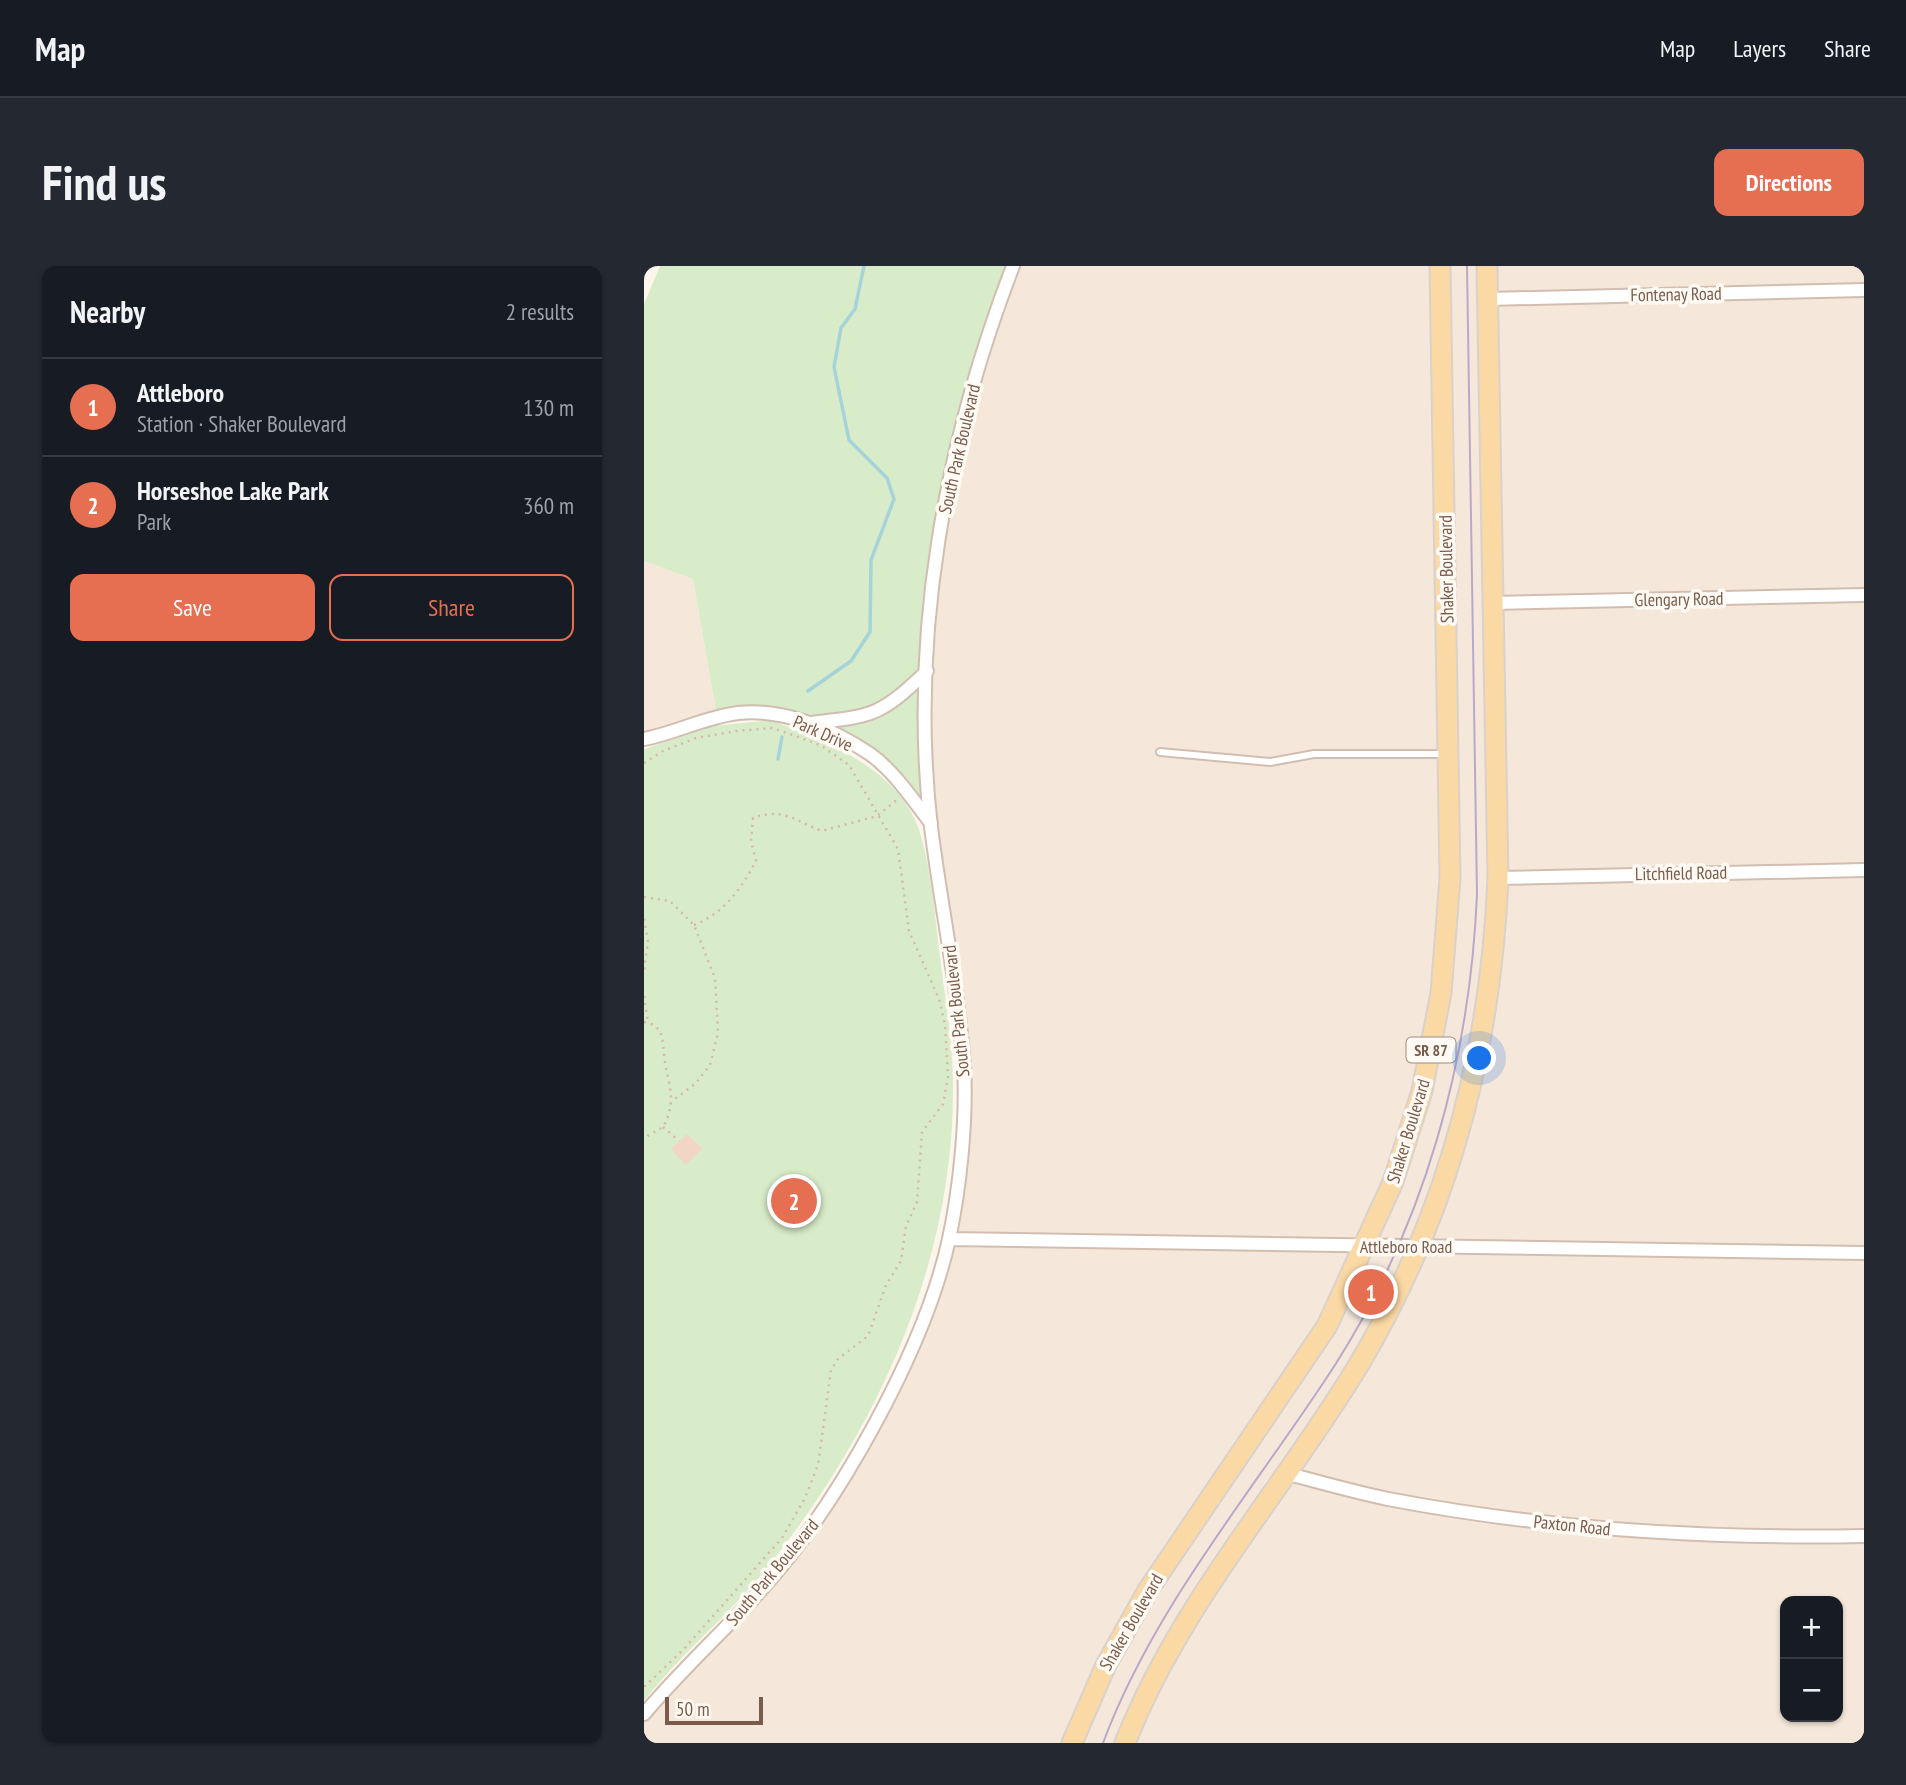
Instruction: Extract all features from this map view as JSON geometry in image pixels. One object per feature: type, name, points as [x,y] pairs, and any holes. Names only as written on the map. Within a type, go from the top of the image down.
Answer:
[{"type":"main road","name":"Shaker Boulevard","points":[[1072,1743],[1106,1665],[1147,1590],[1327,1326],[1366,1246],[1408,1141],[1435,1030],[1450,904],[1440,266]]},
{"type":"main road","name":"SR 87","points":[[1125,1743],[1166,1652],[1196,1601],[1357,1367],[1420,1246],[1456,1145],[1475,1072],[1492,970],[1498,878],[1487,266]]},
{"type":"street","name":"South Park Boulevard","points":[[644,1714],[762,1590],[818,1518],[852,1463],[922,1323],[949,1239],[958,1170],[964,1069],[931,823],[927,671],[930,592],[945,500],[967,407],[991,323],[1013,266]]},
{"type":"street","name":"Fontenay Road","points":[[1488,299],[1864,290]]},
{"type":"street","name":"Glengary Road","points":[[1493,603],[1864,595]]},
{"type":"street","points":[[810,723],[866,717],[900,697],[927,671]]},
{"type":"street","name":"Park Drive","points":[[644,739],[739,713],[759,712],[810,723],[871,755],[931,823]]},
{"type":"street","name":"Litchfield Road","points":[[1498,878],[1864,870]]},
{"type":"street","name":"Attleboro Road","points":[[949,1239],[1864,1253]]},
{"type":"street","name":"Paxton Road","points":[[1285,1473],[1387,1499],[1549,1524],[1769,1538],[1864,1536]]},
{"type":"lane","points":[[1160,752],[1270,762],[1314,754],[1449,754]]},
{"type":"path","points":[[644,763],[663,751],[696,738],[736,730],[772,728],[822,747],[849,765],[898,849],[909,931],[939,999],[945,1024],[948,1077],[943,1104],[922,1132],[917,1202],[906,1226],[901,1261],[886,1285],[868,1336],[838,1359],[831,1370],[818,1465],[805,1498],[768,1557],[738,1585],[683,1650],[644,1687]]},
{"type":"path","points":[[694,925],[712,918],[742,888],[756,862],[751,841],[753,818],[767,813],[797,817],[822,831],[877,816],[906,792]]},
{"type":"path","points":[[644,897],[663,897],[694,925],[715,978],[719,1010],[718,1033],[710,1065],[695,1084],[672,1101]]},
{"type":"path","points":[[644,919],[648,941],[644,971]]},
{"type":"path","points":[[644,996],[646,1022],[657,1027],[663,1037],[672,1101],[663,1127],[644,1138]]},
{"type":"path","points":[[663,1127],[679,1141]]},
{"type":"shaded area","points":[[1013,266],[1864,266],[1864,1743],[644,1743],[644,1714],[788,1558],[889,1393],[949,1239],[964,1069],[931,823],[927,671],[945,501]]},
{"type":"shaded area","points":[[644,561],[693,579],[717,717],[644,739]]},
{"type":"green space","points":[[660,266],[1013,266],[964,417],[931,592],[931,823],[871,755],[785,716],[717,717],[693,579],[644,561],[644,304]]},
{"type":"green space","points":[[770,720],[838,749],[880,776],[898,793],[921,836],[933,896],[951,1048],[951,1146],[941,1211],[925,1274],[904,1336],[877,1397],[845,1455],[810,1511],[770,1564],[644,1701],[644,749],[714,726]]},
{"type":"building","points":[[687,1134],[702,1149],[686,1165],[671,1149]]},
{"type":"waterway","points":[[808,691],[851,661],[870,632],[871,560],[894,499],[887,478],[849,440],[834,367],[841,328],[855,309],[864,266]]},
{"type":"waterway","points":[[778,759],[782,737]]},
{"type":"tram line","points":[[1103,1743],[1125,1692],[1178,1595],[1335,1365],[1367,1311],[1418,1198],[1453,1079],[1465,1018],[1477,894],[1467,266]]},
{"type":"place","name":"Horseshoe Lake Park","points":[[794,1201]]},
{"type":"place","name":"Attleboro","points":[[1371,1292]]}]
